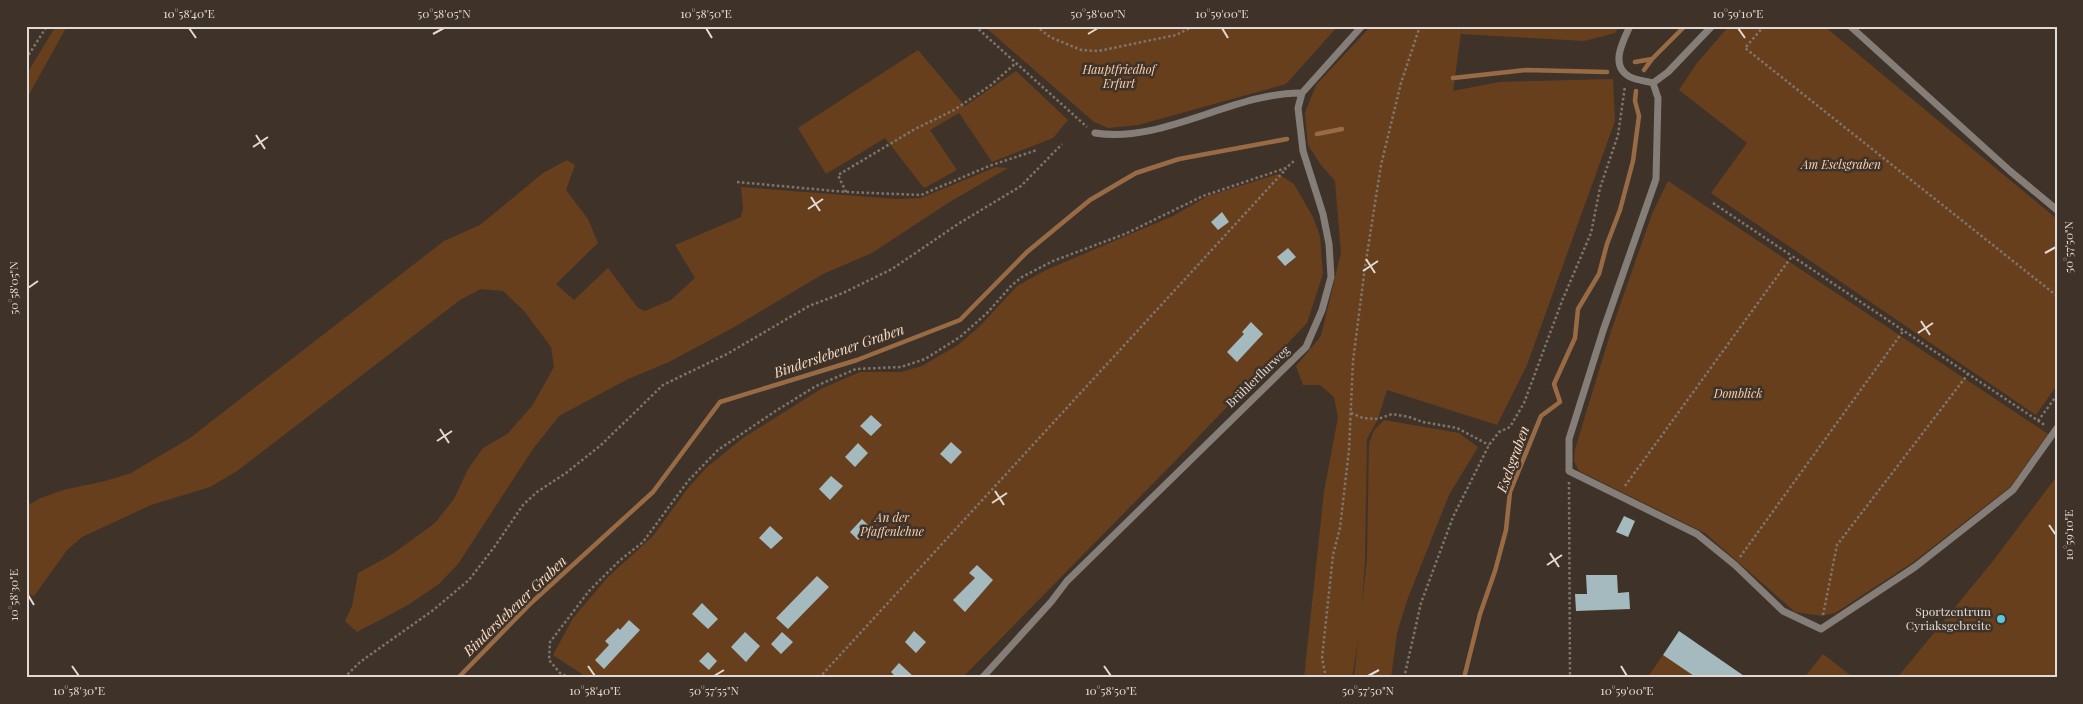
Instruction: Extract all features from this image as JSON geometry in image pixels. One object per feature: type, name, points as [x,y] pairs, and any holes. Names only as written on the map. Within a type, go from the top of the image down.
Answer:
[{"type":"lane","points":[[1095,134],[1123,136],[1176,123],[1278,93],[1302,93],[1362,26]]},
{"type":"lane","points":[[1630,26],[1619,50],[1620,66],[1629,76],[1653,83]]},
{"type":"lane","points":[[1653,83],[1668,72],[1712,26]]},
{"type":"lane","points":[[1850,26],[2010,171],[2057,210]]},
{"type":"lane","points":[[1653,83],[1658,98],[1656,179],[1603,331],[1569,439],[1569,471],[1697,534],[1735,565],[1783,611],[1821,629],[1915,567],[2013,490],[2055,430]]},
{"type":"lane","name":"Brühlerflurweg","points":[[982,678],[1051,602],[1067,581],[1306,347],[1322,310],[1331,277],[1329,244],[1323,214],[1303,151],[1298,108],[1302,93]]},
{"type":"path","points":[[26,59],[47,26]]},
{"type":"path","points":[[975,26],[1095,134]]},
{"type":"path","points":[[1036,26],[1050,37],[1081,50],[1098,51],[1176,35],[1194,26]]},
{"type":"path","points":[[1326,678],[1322,658],[1333,555],[1340,528],[1349,450],[1353,361],[1365,267],[1381,165],[1401,83],[1420,26]]},
{"type":"path","points":[[1764,26],[1745,48],[2057,296]]},
{"type":"path","points":[[846,192],[838,175],[915,129],[954,110],[991,85],[1016,63]]},
{"type":"path","points":[[1404,678],[1421,603],[1453,517],[1489,445],[1500,432],[1510,427],[1524,403],[1562,301],[1592,233],[1600,188],[1618,135],[1624,89],[1629,76]]},
{"type":"path","points":[[344,678],[360,662],[432,611],[469,580],[523,505],[537,492],[566,473],[601,445],[664,385],[727,354],[809,306],[843,293],[892,269],[958,224],[1021,186],[1062,144]]},
{"type":"path","points":[[738,182],[846,192],[921,195],[989,166],[1037,150]]},
{"type":"path","points":[[819,678],[1303,151]]},
{"type":"path","points":[[570,678],[560,672],[549,660],[550,642],[589,591],[619,561],[643,542],[688,481],[718,450],[816,386],[856,369],[901,367],[924,359],[960,338],[987,313],[1012,285],[1038,269],[1125,234],[1203,196],[1286,168]]},
{"type":"path","points":[[1713,203],[2038,421],[2055,430]]},
{"type":"path","points":[[1618,496],[1792,256]]},
{"type":"path","points":[[1735,565],[1904,330]]},
{"type":"path","points":[[1821,629],[1837,545],[1968,374]]},
{"type":"path","points":[[2038,421],[2057,395]]},
{"type":"path","points":[[1351,413],[1363,418],[1378,419],[1392,414],[1457,428],[1489,445]]},
{"type":"path","points":[[1569,471],[1570,678]]},
{"type":"green space","points":[[56,26],[67,26],[26,100],[26,75]]},
{"type":"green space","name":"Hauptfriedhof Erfurt","points":[[984,26],[1338,26],[1286,84],[1138,125],[1108,128],[1094,122]]},
{"type":"green space","points":[[1371,26],[1462,26],[1453,91],[1499,82],[1613,79],[1615,121],[1527,365],[1497,425],[1387,390],[1378,419],[1367,439],[1365,562],[1362,605],[1367,559],[1369,444],[1374,430],[1384,420],[1459,433],[1478,447],[1449,495],[1408,598],[1397,633],[1391,678],[1354,678],[1358,640],[1352,678],[1304,678],[1324,492],[1338,417],[1334,397],[1320,385],[1303,385],[1296,366],[1321,336],[1341,253],[1335,181],[1321,165],[1308,145],[1305,113],[1316,85]]},
{"type":"green space","points":[[1463,26],[1619,26],[1615,33],[1584,41],[1461,34]]},
{"type":"green space","name":"Am Eselsgraben","points":[[1729,26],[1824,26],[2057,219],[2057,385],[2036,415],[1711,193],[1747,143],[1679,90],[1697,63]]},
{"type":"green space","points":[[918,50],[965,106],[1016,71],[1068,120],[1053,138],[992,162],[959,113],[930,130],[957,170],[924,188],[885,138],[826,174],[798,128]]},
{"type":"green space","points":[[567,160],[575,165],[566,190],[588,219],[598,243],[556,284],[574,300],[608,268],[638,308],[645,311],[671,300],[695,278],[675,245],[741,217],[743,208],[741,187],[896,199],[921,198],[996,167],[1008,168],[948,203],[872,253],[823,274],[736,326],[669,362],[628,379],[559,416],[533,449],[458,564],[439,584],[408,605],[357,632],[345,621],[352,606],[358,573],[391,555],[435,523],[454,499],[468,469],[483,448],[507,434],[532,406],[554,367],[551,347],[524,311],[503,291],[481,289],[460,300],[237,471],[210,487],[151,505],[82,537],[67,550],[34,596],[26,594],[26,506],[63,490],[131,473],[190,438],[444,241],[480,225],[543,173]]},
{"type":"green space","name":"An der Pfaffenlehne","points":[[1278,174],[1294,184],[1313,217],[1320,236],[1323,274],[1307,323],[1179,457],[962,678],[578,678],[582,674],[553,655],[573,618],[608,577],[653,536],[688,488],[707,467],[743,438],[821,389],[860,372],[901,372],[922,366],[958,345],[980,326],[1017,286],[1046,270],[1173,216],[1208,196]]},
{"type":"green space","name":"Domblick","points":[[1668,181],[2048,434],[2010,487],[1912,563],[1835,613],[1822,616],[1795,612],[1705,533],[1579,471],[1574,461],[1575,449],[1612,328],[1652,214]]},
{"type":"green space","name":"Sportzentrum Cyriaksgebreite","points":[[2057,476],[2057,678],[1897,678],[1993,561]]},
{"type":"green space","points":[[1823,654],[1854,678],[1804,678]]},
{"type":"green space","points":[[1663,655],[1697,678],[1647,678]]},
{"type":"building","points":[[1222,212],[1229,222],[1218,230],[1211,222]]},
{"type":"building","points":[[1288,248],[1296,257],[1285,266],[1277,257]]},
{"type":"building","points":[[1251,322],[1263,334],[1237,362],[1227,352],[1244,334],[1242,332]]},
{"type":"building","points":[[871,415],[882,425],[871,436],[860,426]]},
{"type":"building","points":[[951,442],[962,452],[951,464],[940,454]]},
{"type":"building","points":[[858,443],[868,453],[855,467],[845,457]]},
{"type":"building","points":[[831,476],[843,486],[830,500],[819,489]]},
{"type":"building","points":[[1624,516],[1635,521],[1628,537],[1616,532]]},
{"type":"building","points":[[862,519],[870,527],[858,540],[850,532]]},
{"type":"building","points":[[770,526],[783,538],[771,549],[759,538]]},
{"type":"building","points":[[977,565],[993,580],[965,612],[953,600],[975,578],[969,573]]},
{"type":"building","points":[[1586,575],[1617,575],[1618,593],[1629,592],[1630,609],[1576,611],[1575,594],[1587,594]]},
{"type":"building","points":[[817,576],[829,587],[788,629],[776,618]]},
{"type":"building","points":[[702,603],[718,619],[708,629],[692,614]]},
{"type":"building","points":[[629,620],[640,630],[604,669],[595,660],[609,645],[605,641],[618,628],[620,630]]},
{"type":"building","points":[[914,631],[926,642],[916,653],[905,642]]},
{"type":"building","points":[[1679,631],[1747,678],[1697,678],[1663,655]]},
{"type":"building","points":[[745,632],[760,646],[746,662],[731,647]]},
{"type":"building","points":[[782,632],[793,642],[781,654],[771,644]]},
{"type":"building","points":[[708,652],[717,661],[709,670],[699,661]]},
{"type":"building","points":[[899,663],[915,678],[897,678],[891,672]]},
{"type":"waterway","name":"Eselsgraben","points":[[1644,70],[1652,59],[1685,26]]},
{"type":"waterway","name":"Binderslebener Graben","points":[[1635,62],[1652,59]]},
{"type":"waterway","name":"Binderslebener Graben","points":[[1453,78],[1526,70],[1607,72]]},
{"type":"waterway","name":"Eselsgraben","points":[[1464,678],[1480,614],[1495,571],[1506,530],[1510,492],[1541,416],[1560,402],[1554,384],[1575,338],[1578,309],[1599,274],[1607,244],[1620,210],[1633,161],[1639,116],[1635,101],[1636,91]]},
{"type":"waterway","name":"Binderslebener Graben","points":[[1317,134],[1342,129]]},
{"type":"waterway","name":"Binderslebener Graben","points":[[458,678],[531,603],[653,492],[720,402],[857,360],[960,320],[1027,252],[1090,200],[1136,173],[1179,159],[1287,139]]},
{"type":"place","name":"Sportzentrum Cyriaksgebreite","points":[[2001,619]]}]
